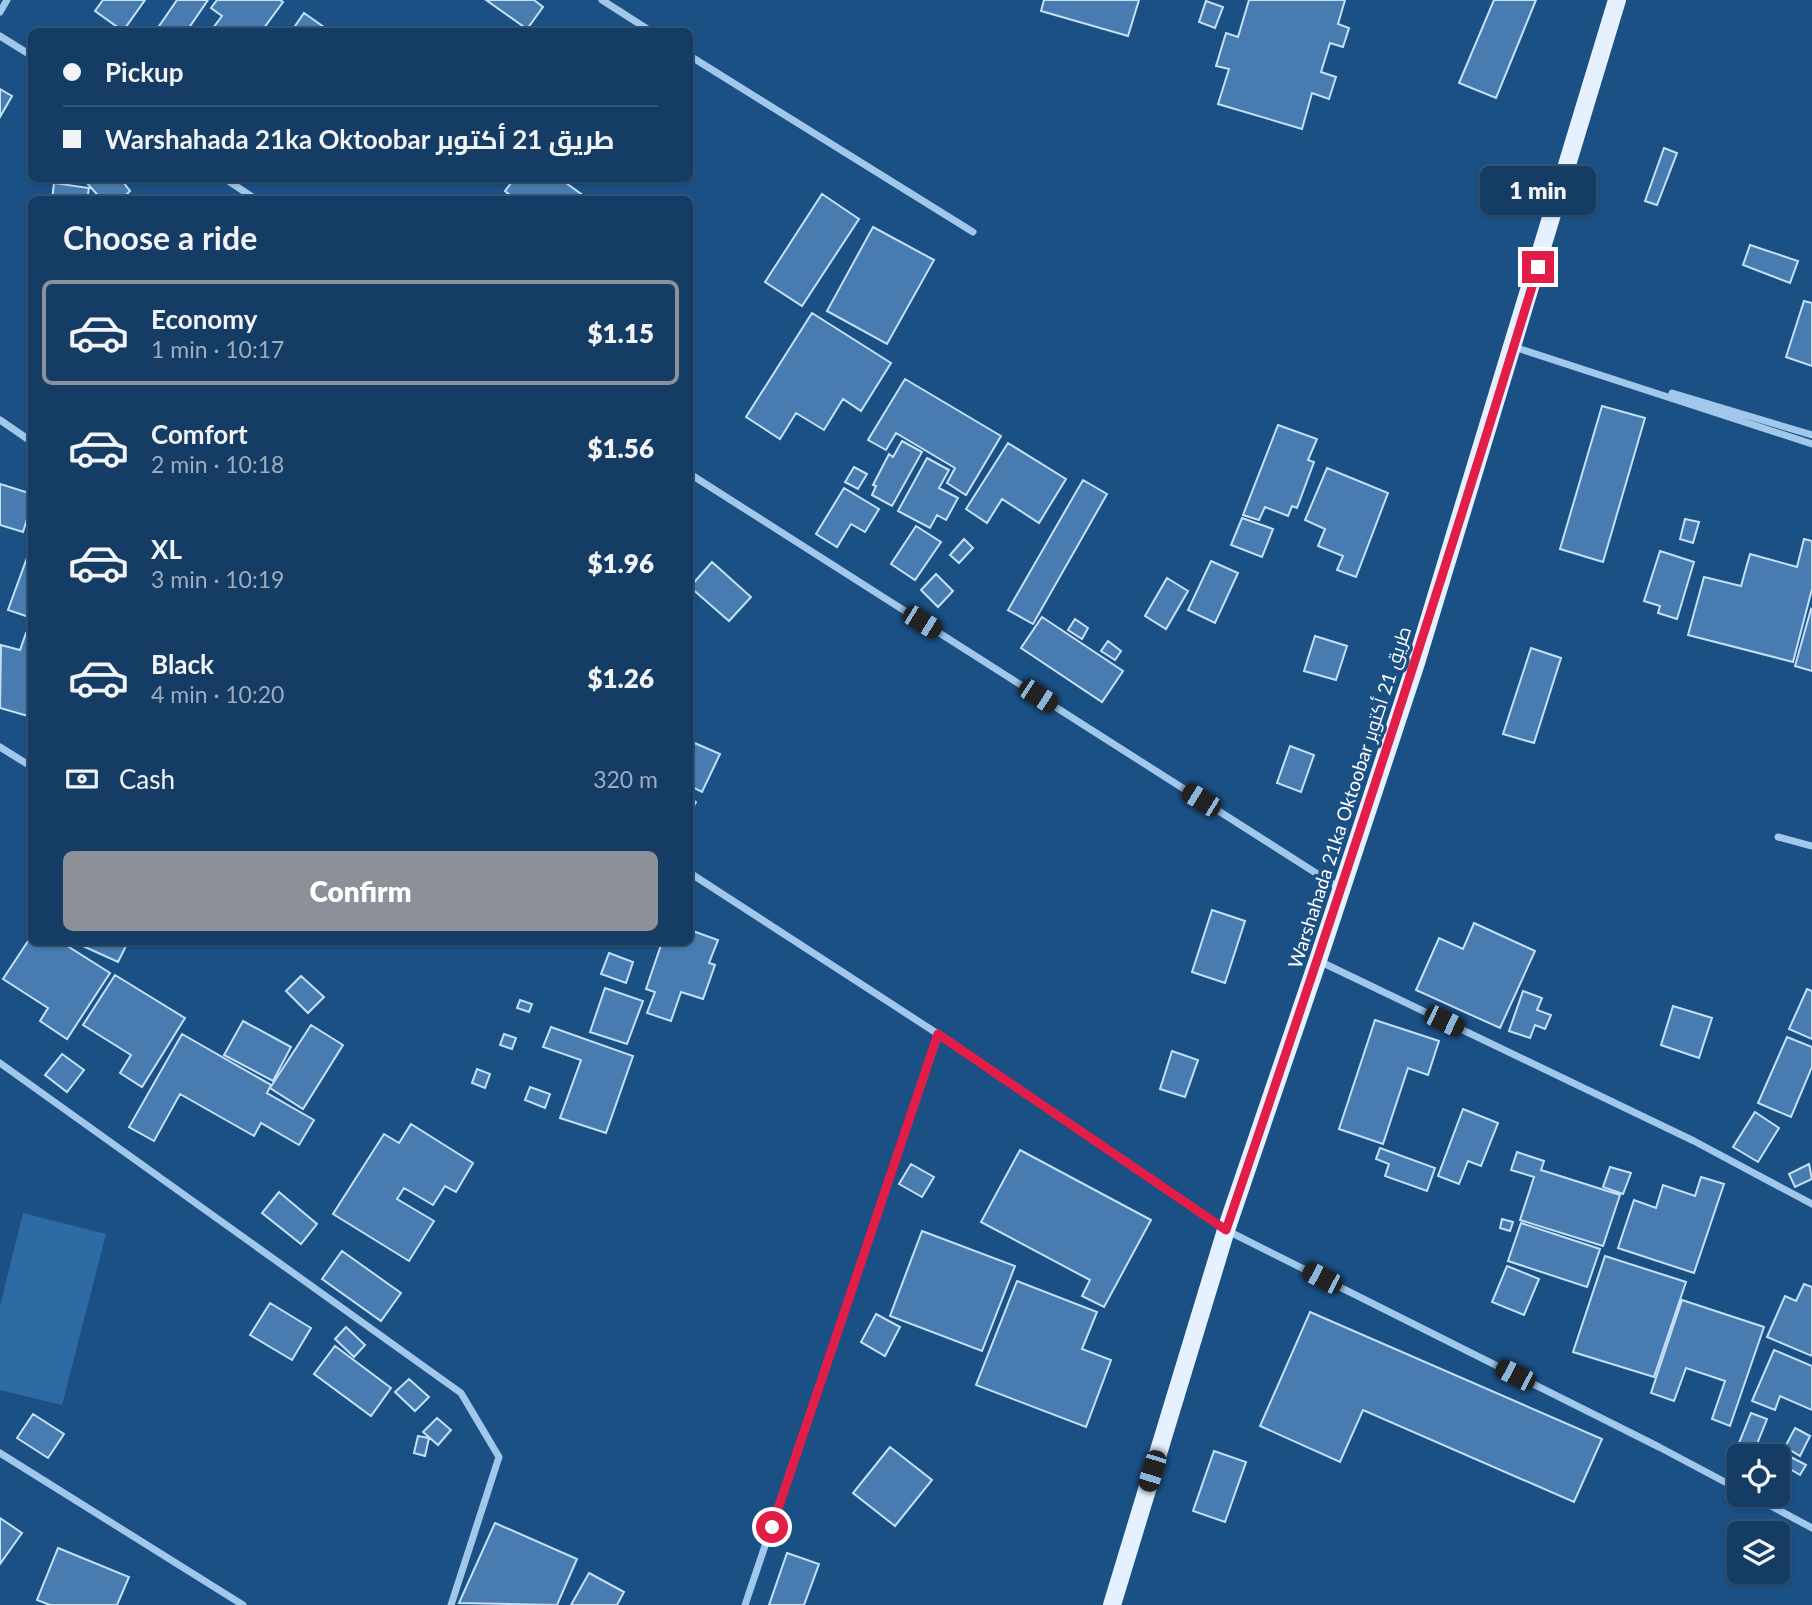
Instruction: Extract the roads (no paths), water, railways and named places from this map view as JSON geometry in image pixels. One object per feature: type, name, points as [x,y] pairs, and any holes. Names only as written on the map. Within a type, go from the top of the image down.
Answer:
[{"type":"main road","name":"Warshahada 21ka Oktoobar طريق 21 أكتوبر","points":[[1112,1605],[1226,1230],[1416,663],[1617,0]]},
{"type":"street","points":[[0,12],[7,0]]},
{"type":"street","points":[[602,0],[646,28]]},
{"type":"street","points":[[0,36],[28,54]]},
{"type":"street","points":[[693,57],[973,232]]},
{"type":"street","points":[[230,182],[251,196]]},
{"type":"street","points":[[1514,346],[1812,435]]},
{"type":"street","points":[[1514,346],[1812,444]]},
{"type":"street","points":[[0,420],[28,439]]},
{"type":"street","points":[[693,476],[1341,889]]},
{"type":"street","points":[[0,747],[28,764]]},
{"type":"street","points":[[1778,837],[1812,846]]},
{"type":"street","points":[[693,875],[938,1034],[1226,1230],[1727,1483]]},
{"type":"street","points":[[1318,960],[1694,1142],[1812,1204]]},
{"type":"street","points":[[745,1605],[938,1034]]},
{"type":"street","points":[[0,1063],[461,1392],[499,1457],[452,1605]]},
{"type":"street","points":[[0,1453],[243,1605]]},
{"type":"street","points":[[1773,1507],[1812,1528]]}]
